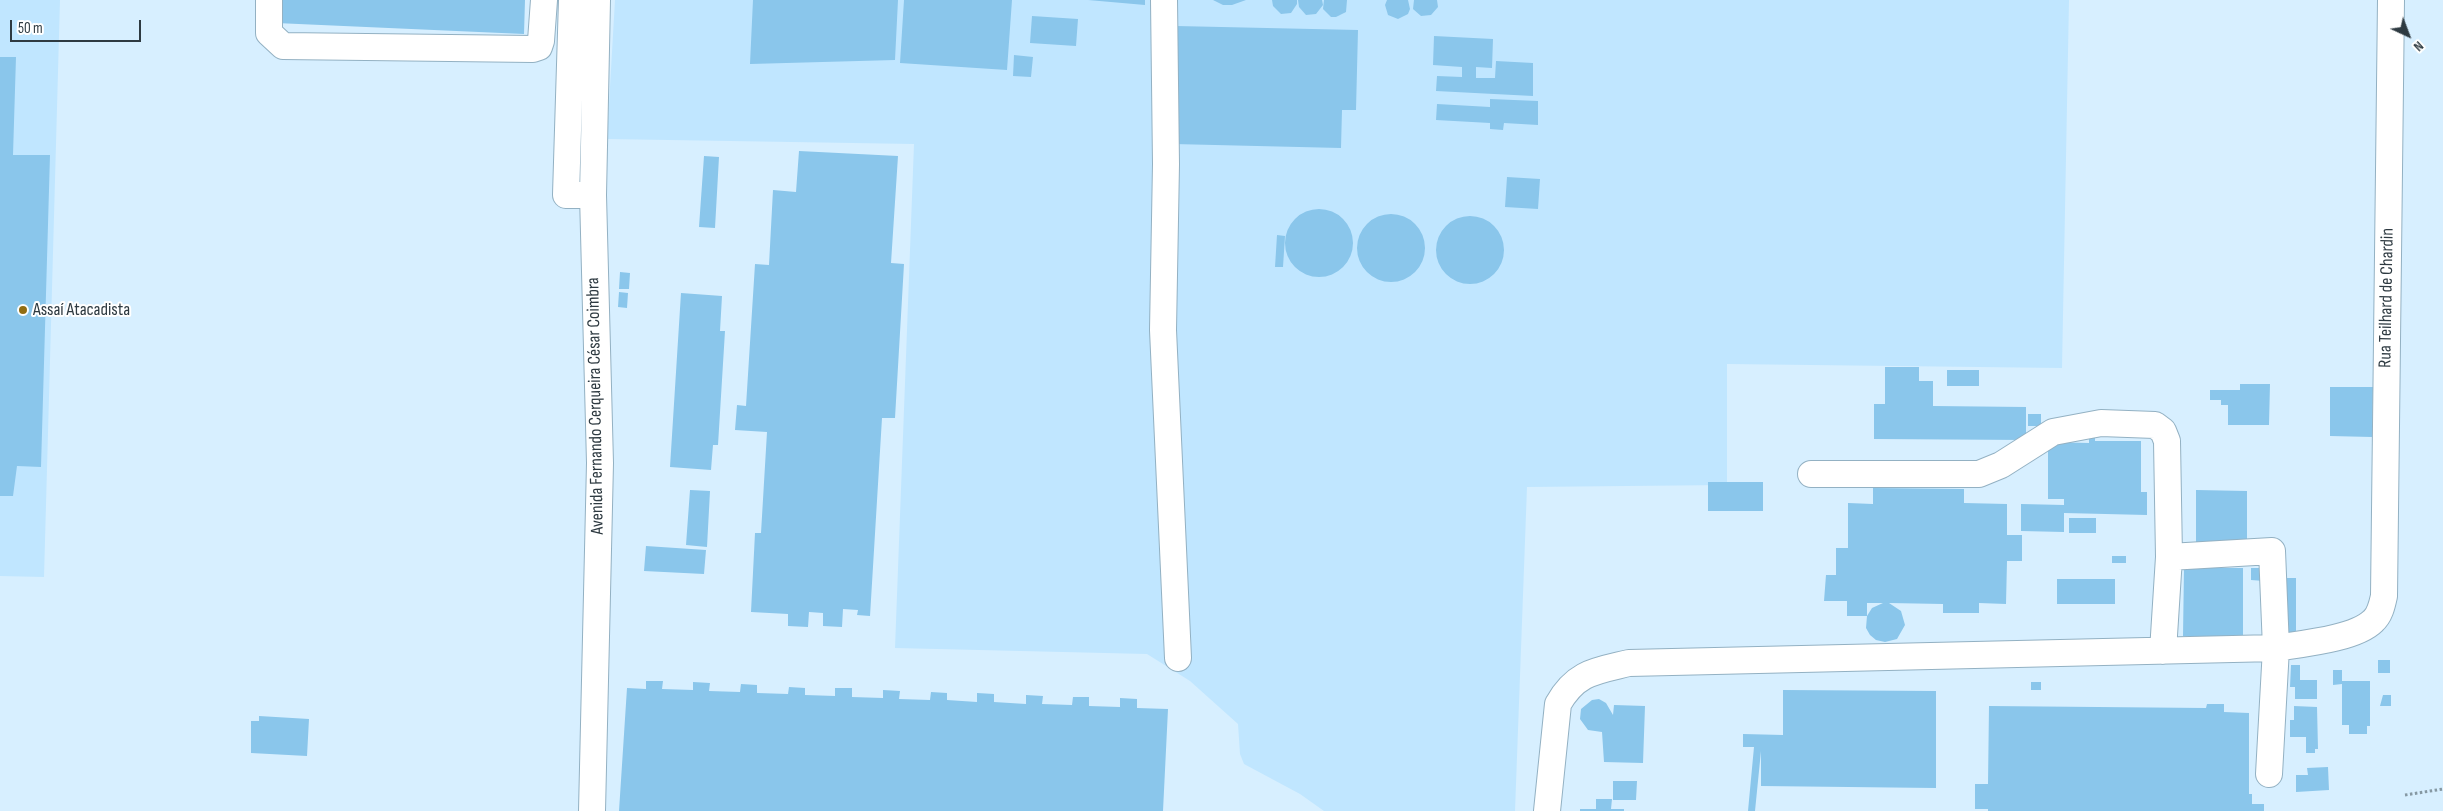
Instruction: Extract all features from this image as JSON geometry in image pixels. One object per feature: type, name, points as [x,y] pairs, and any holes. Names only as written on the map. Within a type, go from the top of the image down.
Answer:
[{"type":"street","points":[[269,0],[269,33],[283,46],[533,49],[539,46],[541,41],[544,0]]},
{"type":"street","points":[[572,0],[566,195],[593,195]]},
{"type":"street","name":"Avenida Fernando Cerqueira César Coimbra","points":[[592,811],[600,463],[593,195],[597,0]]},
{"type":"street","points":[[1164,0],[1166,164],[1163,330],[1178,658]]},
{"type":"street","name":"Rua Teilhard de Chardin","points":[[2276,648],[2319,641],[2351,632],[2373,622],[2381,609],[2384,596],[2390,0]]},
{"type":"street","points":[[1811,474],[1979,474],[2001,466],[2053,432],[2102,423],[2155,425],[2163,431],[2167,441],[2169,557],[2163,651]]},
{"type":"street","points":[[2169,557],[2272,551],[2276,648],[2269,774]]},
{"type":"street","points":[[1547,811],[1558,704],[1566,689],[1585,674],[1629,662],[2276,648]]},
{"type":"path","points":[[2405,795],[2443,789]]},
{"type":"shaded area","points":[[0,0],[60,0],[44,577],[0,576]]},
{"type":"shaded area","points":[[615,0],[2069,0],[2062,368],[1727,364],[1727,485],[1527,487],[1515,811],[1324,811],[1300,794],[1244,764],[1240,754],[1238,724],[1190,681],[1147,654],[895,648],[914,144],[607,139]]},
{"type":"building","points":[[277,0],[525,0],[524,34],[276,23]]},
{"type":"building","points":[[753,0],[898,0],[895,60],[750,64]]},
{"type":"building","points":[[904,0],[1012,0],[1007,70],[900,63]]},
{"type":"building","points":[[1088,0],[1145,0],[1145,5]]},
{"type":"building","points":[[1213,0],[1246,0],[1232,5],[1223,5]]},
{"type":"building","points":[[1272,0],[1297,0],[1297,4],[1291,13],[1281,14],[1273,6]]},
{"type":"building","points":[[1298,0],[1322,0],[1323,5],[1316,14],[1306,15],[1299,7]]},
{"type":"building","points":[[1324,0],[1347,0],[1346,12],[1336,17],[1331,17],[1323,9]]},
{"type":"building","points":[[1387,0],[1408,0],[1410,9],[1408,14],[1398,19],[1388,15],[1385,5]]},
{"type":"building","points":[[1414,0],[1437,0],[1438,7],[1431,15],[1421,16],[1413,9]]},
{"type":"building","points":[[1032,16],[1078,19],[1076,46],[1030,43]]},
{"type":"building","points":[[1176,26],[1358,30],[1356,110],[1342,110],[1341,148],[1173,144]]},
{"type":"building","points":[[1434,36],[1493,39],[1492,68],[1476,67],[1476,78],[1495,78],[1496,61],[1533,63],[1533,96],[1436,91],[1437,76],[1462,77],[1462,67],[1433,65]]},
{"type":"building","points":[[1014,55],[1033,57],[1031,77],[1013,76]]},
{"type":"building","name":"Assaí Atacadista","points":[[0,57],[16,57],[13,155],[50,155],[41,467],[17,466],[13,496],[0,496]]},
{"type":"building","points":[[1490,99],[1538,101],[1538,125],[1504,123],[1503,130],[1490,129],[1490,123],[1436,120],[1437,104],[1490,107]]},
{"type":"building","points":[[799,151],[898,156],[891,263],[904,264],[895,418],[882,418],[870,616],[857,615],[858,610],[843,609],[842,627],[823,626],[823,613],[809,612],[808,627],[788,626],[788,614],[751,612],[755,533],[761,533],[767,432],[735,430],[737,405],[746,406],[755,264],[769,265],[773,190],[796,192]]},
{"type":"building","points":[[704,156],[719,157],[715,228],[699,227]]},
{"type":"building","points":[[1507,177],[1540,179],[1538,209],[1505,207]]},
{"type":"building","points":[[1319,209],[1332,212],[1343,219],[1350,230],[1353,243],[1350,256],[1343,267],[1332,274],[1319,277],[1306,274],[1295,267],[1288,256],[1285,243],[1288,230],[1295,219],[1306,212]]},
{"type":"building","points":[[1391,214],[1404,217],[1415,224],[1422,235],[1425,248],[1422,261],[1415,272],[1404,279],[1391,282],[1378,279],[1367,272],[1360,261],[1357,248],[1360,235],[1367,224],[1378,217]]},
{"type":"building","points":[[1470,216],[1483,219],[1494,226],[1501,237],[1504,250],[1501,263],[1494,274],[1483,281],[1470,284],[1457,281],[1446,274],[1439,263],[1436,250],[1439,237],[1446,226],[1457,219]]},
{"type":"building","points":[[1277,235],[1285,236],[1283,267],[1275,267]]},
{"type":"building","points":[[620,272],[630,273],[629,289],[619,289]]},
{"type":"building","points":[[619,292],[628,293],[627,308],[618,307]]},
{"type":"building","points":[[681,293],[722,296],[720,331],[725,331],[718,445],[713,445],[711,470],[670,467]]},
{"type":"building","points":[[1885,367],[1919,367],[1919,381],[1933,381],[1933,406],[2026,407],[2026,440],[1874,439],[1874,404],[1885,404]]},
{"type":"building","points":[[1947,370],[1979,370],[1979,386],[1947,386]]},
{"type":"building","points":[[2240,384],[2270,384],[2269,425],[2228,425],[2228,405],[2221,405],[2221,400],[2210,400],[2210,390],[2240,390]]},
{"type":"building","points":[[2330,387],[2373,387],[2372,437],[2330,436]]},
{"type":"building","points":[[2028,414],[2041,414],[2041,426],[2028,426]]},
{"type":"building","points":[[2089,427],[2095,427],[2095,441],[2141,441],[2141,492],[2147,492],[2147,515],[2064,513],[2064,532],[2021,531],[2021,504],[2064,505],[2064,499],[2048,499],[2048,442],[2089,443]]},
{"type":"building","points":[[1708,482],[1763,482],[1763,511],[1708,511]]},
{"type":"building","points":[[1873,488],[1964,489],[1964,503],[2007,504],[2007,535],[2022,535],[2022,561],[2007,561],[2006,604],[1979,603],[1979,613],[1943,613],[1943,604],[1889,603],[1901,611],[1905,625],[1897,639],[1885,642],[1876,640],[1870,635],[1866,628],[1867,616],[1847,616],[1847,601],[1824,601],[1826,575],[1836,575],[1836,548],[1848,548],[1848,503],[1873,504]],"holes":[[[1867,603],[1883,603],[1872,608],[1867,616]]]},
{"type":"building","points":[[690,490],[710,491],[707,547],[686,545]]},
{"type":"building","points":[[2196,490],[2247,491],[2247,548],[2196,547]]},
{"type":"building","points":[[2069,518],[2096,518],[2096,533],[2069,533]]},
{"type":"building","points":[[646,546],[706,550],[704,574],[644,571]]},
{"type":"building","points":[[2112,556],[2126,556],[2126,563],[2112,563]]},
{"type":"building","points":[[2184,568],[2243,568],[2243,636],[2183,636]]},
{"type":"building","points":[[2251,568],[2265,568],[2264,581],[2251,580]]},
{"type":"building","points":[[2282,578],[2296,578],[2296,632],[2282,632]]},
{"type":"building","points":[[2057,579],[2115,579],[2115,604],[2057,604]]},
{"type":"building","points":[[2378,660],[2390,660],[2390,673],[2378,673]]},
{"type":"building","points":[[2291,665],[2300,665],[2300,680],[2317,680],[2317,699],[2295,699],[2295,687],[2290,687]]},
{"type":"building","points":[[2333,670],[2342,670],[2342,681],[2370,681],[2370,726],[2367,726],[2367,734],[2349,734],[2349,725],[2342,725],[2342,684],[2333,685]]},
{"type":"building","points":[[646,681],[663,681],[662,689],[693,690],[693,682],[710,683],[709,691],[740,692],[741,684],[757,685],[757,693],[788,694],[789,687],[805,688],[805,695],[835,696],[835,688],[852,688],[852,697],[883,698],[883,690],[900,691],[899,699],[930,700],[931,692],[947,693],[947,700],[977,702],[977,693],[994,694],[994,702],[1026,704],[1026,695],[1043,696],[1042,704],[1072,705],[1073,697],[1089,697],[1089,706],[1120,707],[1120,698],[1137,699],[1137,708],[1168,709],[1163,811],[619,811],[627,688],[646,689]]},
{"type":"building","points":[[2031,682],[2041,682],[2041,690],[2031,690]]},
{"type":"building","points":[[1783,690],[1936,691],[1936,788],[1761,786],[1761,751],[1755,811],[1748,811],[1754,747],[1743,747],[1743,734],[1783,735]]},
{"type":"building","points":[[2383,695],[2391,695],[2391,706],[2380,706]]},
{"type":"building","points":[[1599,699],[1606,703],[1613,715],[1614,705],[1645,706],[1643,763],[1604,762],[1602,732],[1588,730],[1580,719],[1581,709],[1592,700]]},
{"type":"building","points":[[2207,704],[2224,704],[2224,712],[2249,713],[2249,794],[2252,794],[2252,804],[2264,804],[2264,811],[1988,811],[1988,809],[1975,809],[1975,784],[1988,784],[1989,706],[2206,708]]},
{"type":"building","points":[[2294,706],[2317,707],[2318,749],[2315,749],[2315,753],[2306,753],[2306,737],[2290,737],[2290,720],[2294,720]]},
{"type":"building","points":[[259,716],[309,719],[307,756],[251,753],[251,721],[259,721]]},
{"type":"building","points":[[2328,767],[2329,790],[2296,792],[2296,775],[2308,775],[2307,768]]},
{"type":"building","points":[[1613,781],[1637,781],[1636,800],[1613,800]]},
{"type":"building","points":[[1596,799],[1612,799],[1611,809],[1624,809],[1624,811],[1580,811],[1580,809],[1596,809]]},
{"type":"place","name":"Assaí Atacadista","points":[[23,310]]}]
